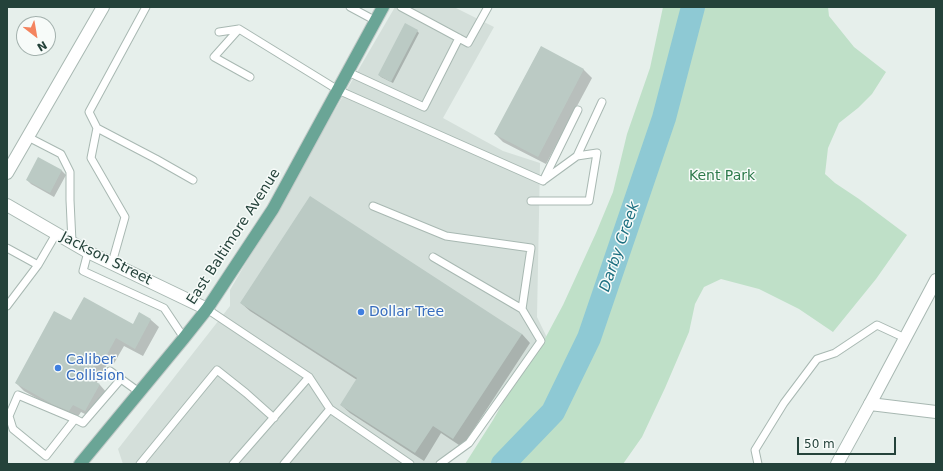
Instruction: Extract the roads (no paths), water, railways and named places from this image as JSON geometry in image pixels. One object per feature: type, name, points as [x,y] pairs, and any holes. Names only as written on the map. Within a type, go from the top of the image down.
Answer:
[{"type":"main road","name":"East Baltimore Avenue","points":[[80,464],[207,309],[273,209],[383,7]]},
{"type":"street","points":[[7,173],[103,7]]},
{"type":"street","name":"Jackson Street","points":[[7,205],[88,252],[207,309]]},
{"type":"street","points":[[837,464],[936,280]]},
{"type":"street","points":[[870,404],[936,412]]},
{"type":"lane","points":[[146,7],[89,112],[97,128],[193,180]]},
{"type":"lane","points":[[350,7],[376,21]]},
{"type":"lane","points":[[401,7],[468,43],[488,7]]},
{"type":"lane","points":[[219,32],[239,29],[338,90],[543,181]]},
{"type":"lane","points":[[239,29],[214,57],[250,78]]},
{"type":"lane","points":[[348,72],[424,107],[459,38]]},
{"type":"lane","points":[[577,156],[602,102]]},
{"type":"lane","points":[[543,181],[578,110]]},
{"type":"lane","points":[[97,128],[91,158],[125,217],[112,264]]},
{"type":"lane","points":[[28,137],[61,154],[70,172],[72,242]]},
{"type":"lane","points":[[531,201],[589,201],[598,153],[577,156],[543,181]]},
{"type":"lane","points":[[373,206],[446,236],[531,248],[522,309]]},
{"type":"lane","points":[[7,306],[38,265],[56,234]]},
{"type":"lane","points":[[7,248],[38,265]]},
{"type":"lane","points":[[88,252],[83,271],[164,308],[184,338]]},
{"type":"lane","points":[[433,257],[522,309],[541,341],[469,443],[440,464]]},
{"type":"lane","points":[[207,309],[309,377],[330,410],[410,464]]},
{"type":"lane","points":[[758,464],[755,450],[784,403],[817,359],[834,353],[877,325],[905,338]]},
{"type":"lane","points":[[140,464],[217,370],[274,418]]},
{"type":"lane","points":[[110,371],[139,392]]},
{"type":"lane","points":[[233,464],[309,377]]},
{"type":"lane","points":[[75,419],[46,456],[13,429],[8,416],[18,395],[75,419],[83,423],[121,379]]},
{"type":"lane","points":[[284,464],[330,410]]},
{"type":"waterway","name":"Darby Creek","points":[[503,464],[553,412],[589,338],[664,118],[693,7]]},
{"type":"place","name":"Dollar Tree","points":[[361,312]]},
{"type":"place","name":"Caliber Collision","points":[[58,368]]},
{"type":"park label","name":"Kent Park","points":[[722,176]]}]
